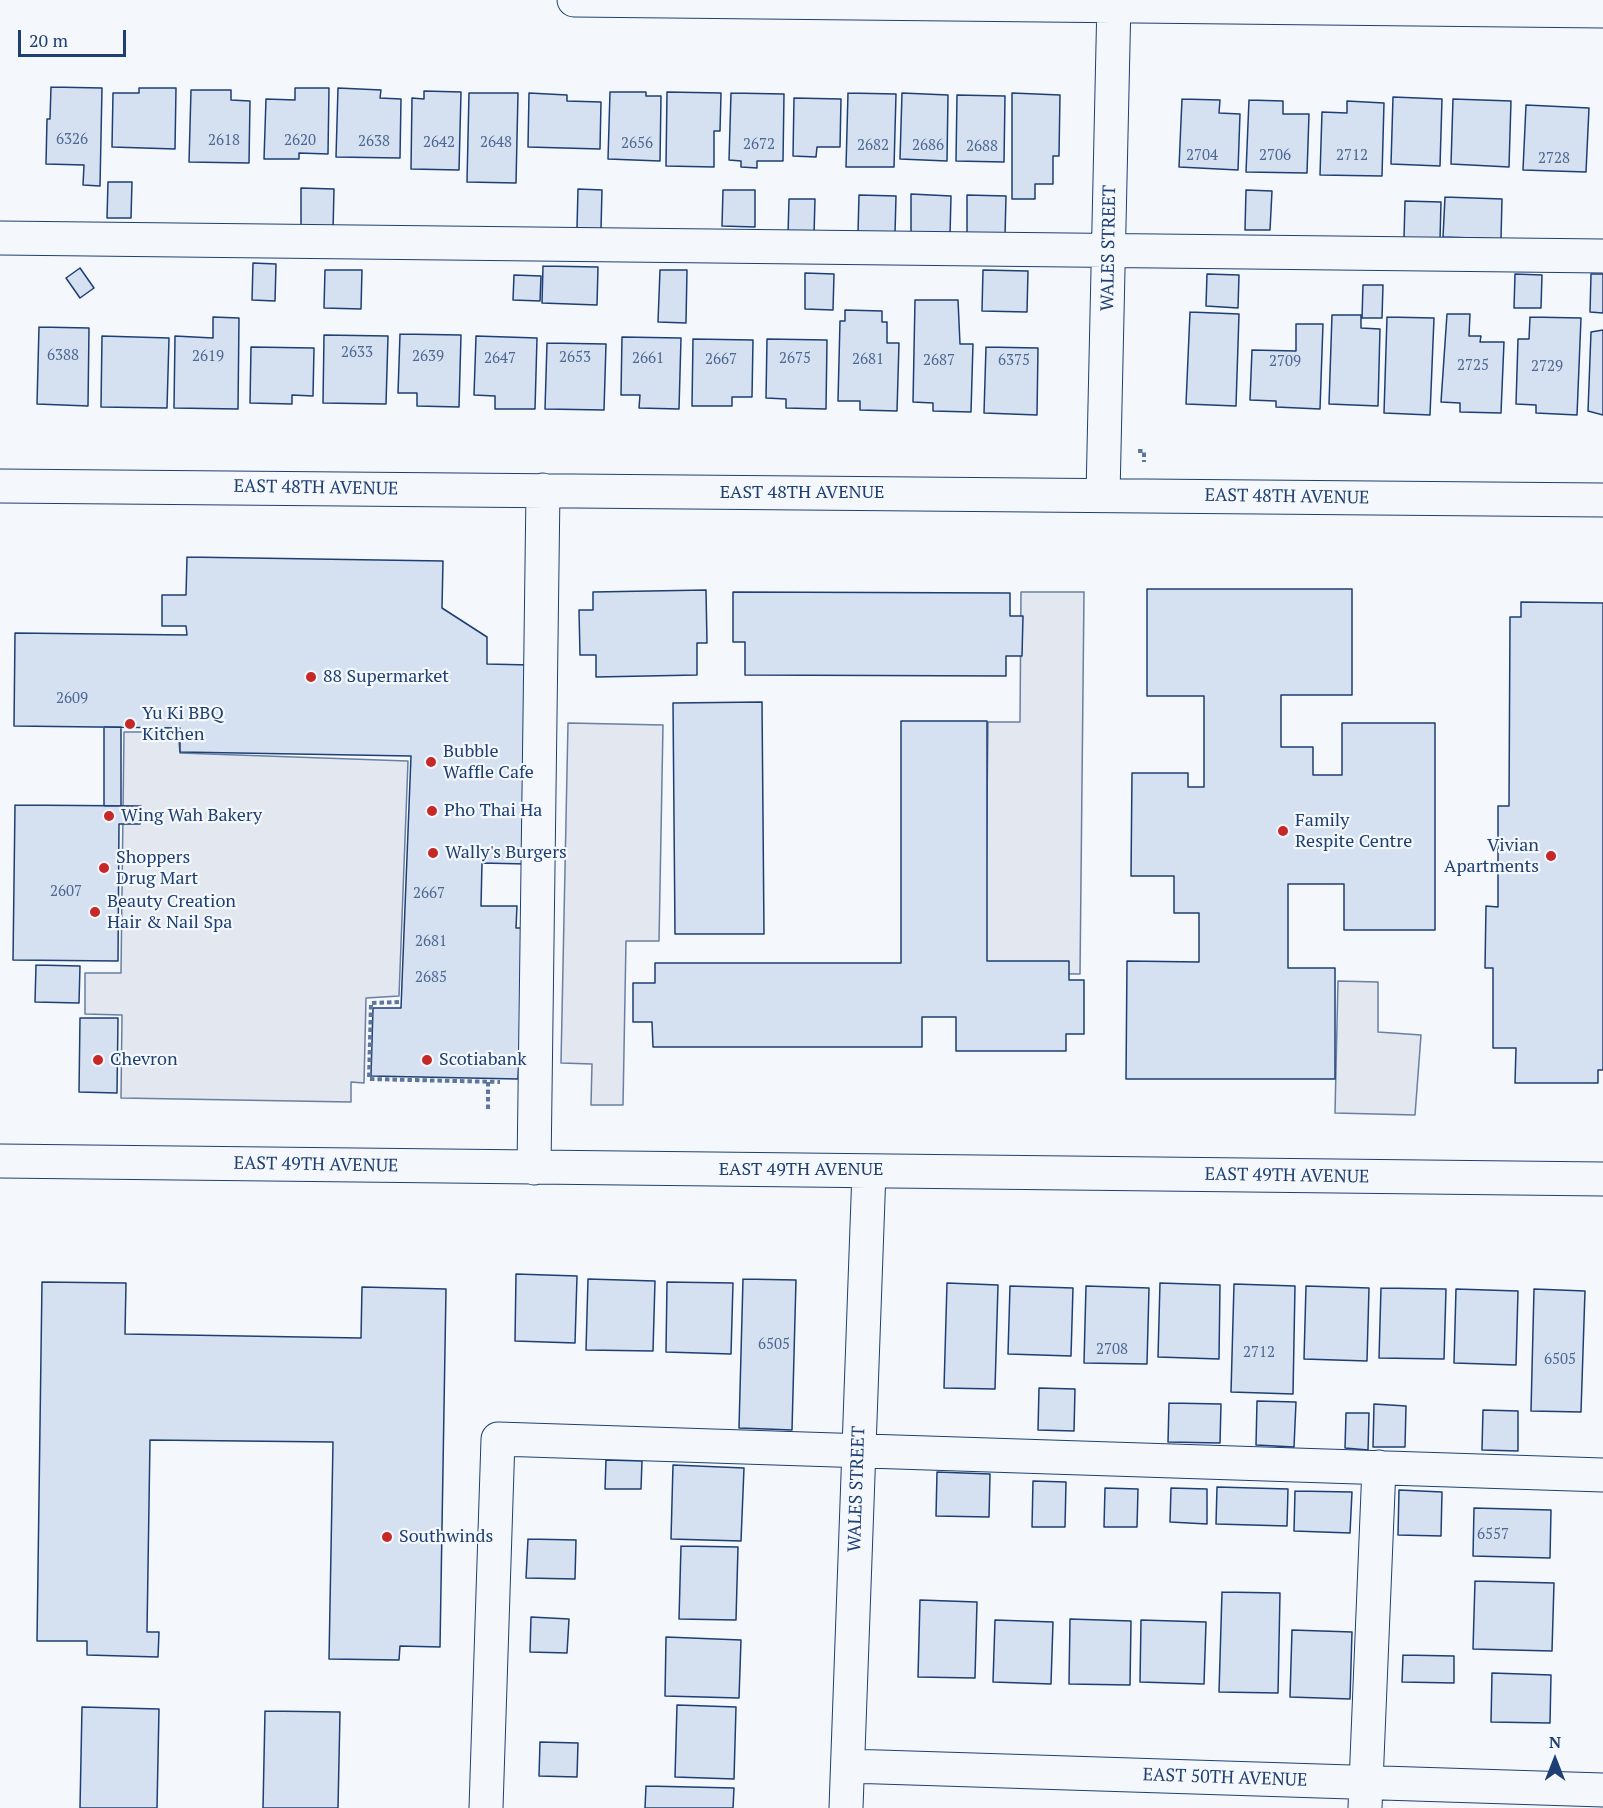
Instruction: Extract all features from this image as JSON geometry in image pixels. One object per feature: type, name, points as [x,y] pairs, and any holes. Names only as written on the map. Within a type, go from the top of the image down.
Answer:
[{"type":"street","points":[[574,0],[1114,2],[1603,11]]},
{"type":"street","name":"WALES STREET","points":[[1103,495],[1114,2]]},
{"type":"street","points":[[0,238],[1603,256]]},
{"type":"street","name":"EAST 48TH AVENUE","points":[[0,486],[1603,500]]},
{"type":"street","points":[[534,1168],[543,490]]},
{"type":"street","name":"EAST 49TH AVENUE","points":[[0,1161],[1603,1179]]},
{"type":"street","name":"WALES STREET","points":[[846,1808],[869,1171]]},
{"type":"street","points":[[486,1808],[498,1439],[1603,1475]]},
{"type":"street","points":[[1366,1795],[1379,1467]]},
{"type":"street","name":"EAST 50TH AVENUE","points":[[848,1766],[1366,1795],[1603,1790]]},
{"type":"path","points":[[399,1002],[371,1003],[369,1079],[508,1083]]},
{"type":"path","points":[[488,1082],[488,1110]]},
{"type":"shaded area","points":[[1021,592],[1084,592],[1080,974],[985,973],[988,722],[1020,722]]},
{"type":"shaded area","points":[[568,723],[663,725],[659,941],[626,941],[623,1105],[591,1105],[592,1064],[561,1063]]},
{"type":"shaded area","points":[[124,732],[178,732],[180,753],[408,761],[399,996],[366,998],[364,1083],[351,1082],[351,1102],[121,1098],[122,1015],[85,1014],[85,973],[121,973]]},
{"type":"shaded area","points":[[1338,981],[1378,982],[1378,1032],[1421,1035],[1415,1115],[1335,1113]]},
{"type":"building","points":[[51,87],[102,88],[100,186],[83,185],[84,165],[46,164],[47,119],[50,119]]},
{"type":"building","points":[[139,88],[176,88],[175,149],[112,147],[113,93],[139,93]]},
{"type":"building","points":[[295,88],[329,88],[328,154],[299,153],[299,159],[264,159],[266,99],[295,100]]},
{"type":"building","points":[[338,88],[381,90],[380,98],[401,99],[400,158],[336,157]]},
{"type":"building","points":[[191,90],[231,90],[231,100],[250,101],[249,163],[189,162]]},
{"type":"building","points":[[424,91],[461,92],[459,170],[411,169],[412,98],[424,99]]},
{"type":"building","points":[[610,92],[646,92],[646,96],[661,96],[660,161],[608,159]]},
{"type":"building","points":[[667,92],[721,93],[720,131],[714,131],[714,167],[666,166]]},
{"type":"building","points":[[469,93],[518,93],[516,183],[467,182]]},
{"type":"building","points":[[529,93],[567,95],[567,101],[601,102],[600,149],[528,147]]},
{"type":"building","points":[[731,93],[784,94],[783,161],[757,161],[757,168],[741,167],[741,161],[729,160]]},
{"type":"building","points":[[848,93],[896,94],[894,167],[846,167]]},
{"type":"building","points":[[902,93],[948,95],[947,161],[900,159]]},
{"type":"building","points":[[1012,93],[1060,95],[1059,156],[1053,156],[1053,184],[1035,184],[1035,199],[1012,199]]},
{"type":"building","points":[[957,95],[1005,96],[1004,162],[956,161]]},
{"type":"building","points":[[1393,97],[1442,99],[1440,166],[1391,164]]},
{"type":"building","points":[[794,98],[841,99],[840,147],[817,147],[816,157],[793,156]]},
{"type":"building","points":[[1182,99],[1220,100],[1219,113],[1240,114],[1238,170],[1179,167]]},
{"type":"building","points":[[1453,99],[1511,101],[1509,167],[1451,164]]},
{"type":"building","points":[[1249,100],[1283,101],[1283,114],[1309,114],[1307,173],[1246,172]]},
{"type":"building","points":[[1347,101],[1384,103],[1382,176],[1320,175],[1322,112],[1347,113]]},
{"type":"building","points":[[1526,105],[1589,108],[1586,172],[1523,170]]},
{"type":"building","points":[[108,182],[132,182],[131,218],[107,218]]},
{"type":"building","points":[[301,188],[334,189],[333,231],[301,230]]},
{"type":"building","points":[[578,189],[602,190],[601,229],[577,228]]},
{"type":"building","points":[[723,190],[755,190],[755,227],[722,226]]},
{"type":"building","points":[[1246,190],[1272,191],[1270,230],[1245,230]]},
{"type":"building","points":[[911,194],[951,196],[950,235],[911,234]]},
{"type":"building","points":[[859,195],[896,196],[895,234],[858,233]]},
{"type":"building","points":[[967,195],[1006,196],[1005,236],[967,235]]},
{"type":"building","points":[[1445,197],[1502,199],[1501,239],[1443,237]]},
{"type":"building","points":[[789,199],[815,199],[814,235],[788,235]]},
{"type":"building","points":[[1405,201],[1441,202],[1440,240],[1404,238]]},
{"type":"building","points":[[253,263],[276,264],[275,301],[252,300]]},
{"type":"building","points":[[543,266],[598,267],[597,305],[542,303]]},
{"type":"building","points":[[80,268],[94,288],[80,298],[66,278]]},
{"type":"building","points":[[325,270],[362,270],[361,309],[324,308]]},
{"type":"building","points":[[660,270],[687,270],[686,323],[658,322]]},
{"type":"building","points":[[983,270],[1028,271],[1027,312],[982,311]]},
{"type":"building","points":[[805,273],[834,274],[833,310],[805,309]]},
{"type":"building","points":[[1207,274],[1239,275],[1238,308],[1206,306]]},
{"type":"building","points":[[1515,274],[1542,275],[1541,308],[1514,308]]},
{"type":"building","points":[[1591,274],[1603,274],[1603,313],[1590,312]]},
{"type":"building","points":[[514,275],[541,276],[540,301],[513,300]]},
{"type":"building","points":[[1363,285],[1383,285],[1382,318],[1362,318]]},
{"type":"building","points":[[915,300],[958,300],[960,344],[973,344],[971,412],[933,411],[933,403],[913,402]]},
{"type":"building","points":[[845,310],[882,311],[882,322],[887,322],[887,343],[899,343],[897,411],[860,410],[860,401],[838,401],[840,321],[845,321]]},
{"type":"building","points":[[1190,312],[1239,314],[1236,406],[1186,404]]},
{"type":"building","points":[[1447,314],[1470,314],[1469,336],[1481,336],[1480,342],[1504,342],[1501,413],[1460,412],[1460,403],[1441,402]]},
{"type":"building","points":[[1332,315],[1361,315],[1361,328],[1380,329],[1378,406],[1329,404]]},
{"type":"building","points":[[213,317],[239,318],[238,409],[174,408],[175,336],[213,338]]},
{"type":"building","points":[[1387,317],[1434,318],[1430,415],[1384,413]]},
{"type":"building","points":[[1530,317],[1581,318],[1577,415],[1536,413],[1536,405],[1516,404],[1518,339],[1529,339]]},
{"type":"building","points":[[1296,324],[1323,324],[1320,409],[1276,407],[1276,401],[1250,400],[1252,350],[1296,351]]},
{"type":"building","points":[[39,327],[89,328],[88,406],[37,404]]},
{"type":"building","points":[[1603,330],[1603,415],[1588,411],[1591,332]]},
{"type":"building","points":[[400,334],[461,335],[459,407],[417,406],[417,393],[398,393]]},
{"type":"building","points":[[324,335],[388,336],[386,404],[323,403]]},
{"type":"building","points":[[102,336],[169,338],[167,408],[101,407]]},
{"type":"building","points":[[476,336],[537,338],[535,409],[495,409],[495,396],[474,395]]},
{"type":"building","points":[[622,337],[681,338],[679,409],[639,408],[640,395],[621,395]]},
{"type":"building","points":[[693,339],[753,340],[752,397],[732,397],[732,406],[692,406]]},
{"type":"building","points":[[767,339],[827,340],[826,409],[786,408],[786,399],[766,398]]},
{"type":"building","points":[[547,343],[606,344],[604,410],[545,409]]},
{"type":"building","points":[[251,347],[314,348],[313,396],[292,395],[292,404],[250,403]]},
{"type":"building","points":[[986,347],[1038,348],[1037,415],[984,413]]},
{"type":"building","points":[[187,557],[443,561],[442,608],[487,637],[487,664],[530,665],[526,864],[482,863],[481,906],[517,906],[516,928],[526,928],[518,1079],[371,1076],[373,1008],[401,1008],[411,756],[180,752],[180,728],[14,726],[15,633],[187,635],[186,626],[162,626],[162,595],[186,595]]},
{"type":"building","name":"Family Respite Centre","points":[[1147,589],[1352,589],[1352,695],[1281,695],[1281,747],[1313,747],[1313,775],[1342,775],[1342,723],[1435,723],[1435,930],[1344,930],[1344,884],[1288,884],[1288,968],[1335,968],[1335,1079],[1126,1079],[1127,961],[1199,962],[1199,913],[1174,913],[1174,876],[1131,876],[1132,773],[1188,773],[1188,787],[1204,787],[1204,696],[1147,696]]},
{"type":"building","points":[[706,590],[707,643],[697,643],[697,675],[596,677],[596,655],[580,655],[579,610],[593,610],[593,592]]},
{"type":"building","points":[[733,592],[1010,593],[1010,616],[1023,616],[1022,656],[1006,656],[1006,676],[745,675],[745,642],[733,642]]},
{"type":"building","name":"Vivian Apartments","points":[[1521,602],[1603,603],[1603,1070],[1598,1070],[1598,1083],[1515,1083],[1516,1048],[1493,1048],[1493,968],[1485,968],[1486,906],[1498,907],[1498,806],[1509,806],[1510,617],[1521,617]]},
{"type":"building","points":[[762,702],[764,934],[675,934],[673,703]]},
{"type":"building","points":[[901,721],[987,721],[987,961],[1069,961],[1069,980],[1084,980],[1084,1034],[1066,1034],[1066,1051],[956,1051],[956,1017],[922,1017],[922,1047],[653,1047],[652,1022],[633,1022],[633,983],[655,983],[655,963],[901,963]]},
{"type":"building","points":[[104,727],[121,727],[121,806],[104,806]]},
{"type":"building","points":[[15,805],[141,806],[140,824],[119,824],[118,961],[13,960]]},
{"type":"building","points":[[36,965],[80,966],[79,1003],[35,1002]]},
{"type":"building","points":[[80,1018],[118,1018],[117,1093],[79,1092]]},
{"type":"building","points":[[516,1274],[577,1276],[575,1343],[515,1341]]},
{"type":"building","points":[[588,1279],[655,1281],[653,1351],[586,1350]]},
{"type":"building","points":[[743,1279],[796,1280],[792,1430],[739,1428]]},
{"type":"building","name":"Southwinds","points":[[42,1282],[126,1283],[125,1334],[361,1338],[362,1287],[446,1289],[440,1647],[400,1646],[399,1660],[329,1659],[333,1442],[150,1440],[147,1632],[159,1632],[158,1657],[87,1655],[87,1641],[37,1641]]},
{"type":"building","points":[[667,1282],[733,1283],[731,1354],[666,1352]]},
{"type":"building","points":[[947,1283],[998,1285],[995,1389],[944,1388]]},
{"type":"building","points":[[1160,1283],[1220,1285],[1219,1359],[1158,1357]]},
{"type":"building","points":[[1234,1284],[1295,1286],[1293,1394],[1231,1392]]},
{"type":"building","points":[[1010,1286],[1073,1288],[1071,1356],[1008,1354]]},
{"type":"building","points":[[1086,1286],[1149,1288],[1147,1364],[1084,1363]]},
{"type":"building","points":[[1306,1286],[1369,1288],[1367,1361],[1304,1359]]},
{"type":"building","points":[[1381,1288],[1446,1289],[1444,1359],[1379,1358]]},
{"type":"building","points":[[1456,1289],[1518,1291],[1516,1365],[1454,1363]]},
{"type":"building","points":[[1534,1289],[1585,1291],[1581,1412],[1531,1411]]},
{"type":"building","points":[[1039,1388],[1075,1389],[1074,1431],[1038,1430]]},
{"type":"building","points":[[1257,1401],[1296,1402],[1294,1447],[1256,1445]]},
{"type":"building","points":[[1169,1403],[1221,1404],[1220,1443],[1168,1442]]},
{"type":"building","points":[[1374,1404],[1406,1406],[1405,1447],[1373,1447]]},
{"type":"building","points":[[1483,1410],[1518,1411],[1518,1451],[1482,1450]]},
{"type":"building","points":[[1346,1413],[1369,1413],[1368,1450],[1345,1448]]},
{"type":"building","points":[[606,1460],[642,1461],[641,1489],[605,1489]]},
{"type":"building","points":[[673,1465],[744,1468],[741,1541],[671,1539]]},
{"type":"building","points":[[937,1472],[990,1474],[989,1517],[936,1516]]},
{"type":"building","points":[[1033,1481],[1066,1482],[1065,1527],[1032,1527]]},
{"type":"building","points":[[1217,1487],[1288,1489],[1287,1526],[1216,1524]]},
{"type":"building","points":[[1105,1488],[1138,1489],[1137,1527],[1104,1527]]},
{"type":"building","points":[[1171,1488],[1207,1489],[1207,1524],[1170,1522]]},
{"type":"building","points":[[1399,1490],[1442,1492],[1441,1536],[1398,1535]]},
{"type":"building","points":[[1295,1491],[1352,1492],[1350,1533],[1294,1531]]},
{"type":"building","points":[[1474,1508],[1551,1510],[1550,1558],[1473,1556]]},
{"type":"building","points":[[528,1539],[576,1540],[575,1579],[526,1578]]},
{"type":"building","points":[[681,1546],[738,1547],[736,1620],[679,1619]]},
{"type":"building","points":[[1475,1581],[1554,1583],[1552,1651],[1473,1649]]},
{"type":"building","points":[[1222,1592],[1280,1593],[1278,1693],[1219,1692]]},
{"type":"building","points":[[920,1600],[977,1602],[975,1678],[918,1677]]},
{"type":"building","points":[[531,1617],[569,1619],[567,1653],[530,1652]]},
{"type":"building","points":[[1070,1619],[1131,1621],[1130,1685],[1069,1684]]},
{"type":"building","points":[[995,1620],[1053,1622],[1051,1684],[993,1682]]},
{"type":"building","points":[[1141,1620],[1206,1622],[1204,1684],[1140,1682]]},
{"type":"building","points":[[1292,1630],[1352,1632],[1350,1699],[1290,1697]]},
{"type":"building","points":[[666,1637],[741,1640],[739,1698],[665,1696]]},
{"type":"building","points":[[1403,1655],[1454,1656],[1454,1683],[1402,1682]]},
{"type":"building","points":[[1492,1673],[1551,1675],[1550,1723],[1491,1722]]},
{"type":"building","points":[[677,1705],[736,1707],[734,1779],[675,1777]]},
{"type":"building","points":[[82,1707],[159,1709],[157,1808],[80,1808]]},
{"type":"building","points":[[265,1711],[340,1712],[338,1808],[263,1808]]},
{"type":"building","points":[[540,1742],[578,1743],[577,1777],[539,1776]]},
{"type":"building","points":[[646,1786],[734,1788],[733,1808],[645,1808]]},
{"type":"place","name":"88 Supermarket","points":[[311,677]]},
{"type":"place","name":"Yu Ki BBQ Kitchen","points":[[130,724]]},
{"type":"place","name":"Bubble Waffle Cafe","points":[[431,762]]},
{"type":"place","name":"Pho Thai Ha","points":[[432,811]]},
{"type":"place","name":"Wing Wah Bakery","points":[[109,816]]},
{"type":"place","name":"Family Respite Centre","points":[[1283,831]]},
{"type":"place","name":"Wally's Burgers","points":[[433,853]]},
{"type":"place","name":"Vivian Apartments","points":[[1551,856]]},
{"type":"place","name":"Shoppers Drug Mart","points":[[104,868]]},
{"type":"place","name":"Beauty Creation Hair & Nail Spa","points":[[95,912]]},
{"type":"place","name":"Chevron","points":[[98,1060]]},
{"type":"place","name":"Scotiabank","points":[[427,1060]]},
{"type":"place","name":"Southwinds","points":[[387,1537]]}]
